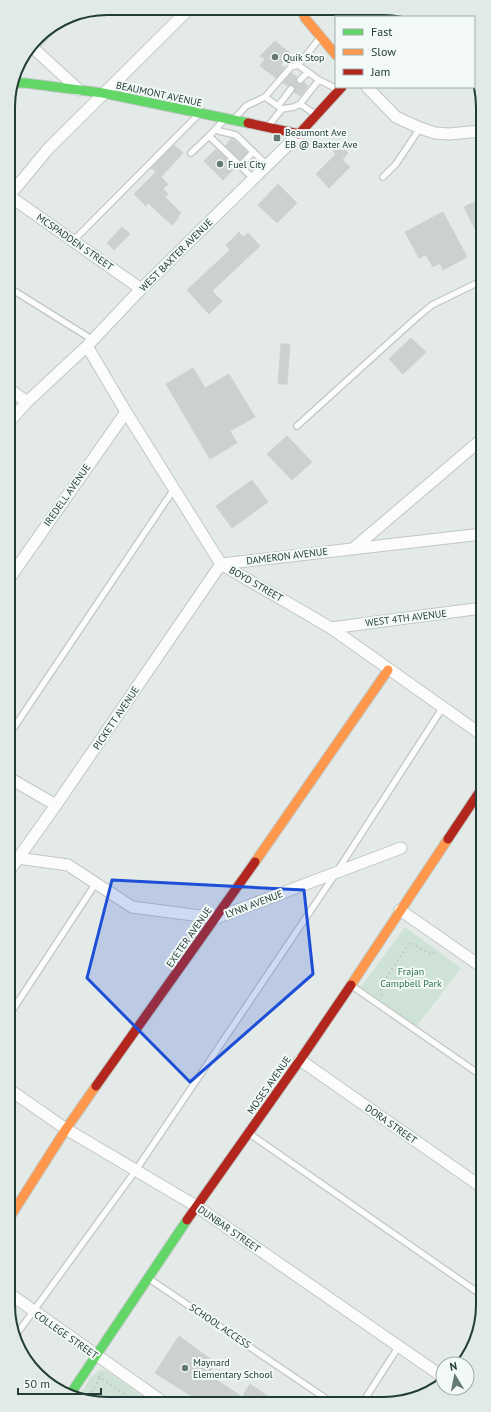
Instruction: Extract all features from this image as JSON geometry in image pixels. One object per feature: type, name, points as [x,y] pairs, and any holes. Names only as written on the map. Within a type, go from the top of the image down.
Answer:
[{"type":"street","points":[[15,189],[48,149],[182,15]]},
{"type":"street","points":[[304,15],[335,54]]},
{"type":"street","points":[[35,50],[79,90]]},
{"type":"street","name":"BEAUMONT AVENUE","points":[[18,83],[103,93],[299,134]]},
{"type":"street","points":[[368,88],[396,117],[420,128],[435,133],[449,134],[476,131]]},
{"type":"street","name":"WEST BAXTER AVENUE","points":[[15,415],[27,402],[90,343],[141,289],[299,134],[340,89]]},
{"type":"street","name":"MCSPADDEN STREET","points":[[15,200],[141,289]]},
{"type":"street","name":"BOYD STREET","points":[[90,343],[126,412],[221,564],[331,628],[388,670],[476,730]]},
{"type":"street","points":[[15,393],[27,402]]},
{"type":"street","name":"IREDELL AVENUE","points":[[15,570],[126,412]]},
{"type":"street","points":[[354,548],[476,444]]},
{"type":"street","name":"DAMERON AVENUE","points":[[221,564],[476,535]]},
{"type":"street","name":"PICKETT AVENUE","points":[[15,861],[56,805],[221,564]]},
{"type":"street","name":"WEST 4TH AVENUE","points":[[331,628],[476,609]]},
{"type":"street","name":"EXETER AVENUE","points":[[15,1209],[66,1129],[216,918],[388,670]]},
{"type":"street","points":[[15,781],[56,805]]},
{"type":"street","name":"MOSES AVENUE","points":[[73,1390],[196,1206],[300,1060],[476,797]]},
{"type":"street","name":"LYNN AVENUE","points":[[17,858],[68,865],[132,907],[216,918],[401,848]]},
{"type":"street","points":[[400,910],[476,963]]},
{"type":"street","name":"DORA STREET","points":[[300,1060],[476,1183]]},
{"type":"street","name":"DUNBAR STREET","points":[[15,1093],[66,1129],[196,1206],[435,1371]]},
{"type":"street","name":"COLLEGE STREET","points":[[15,1297],[156,1397]]},
{"type":"lane","points":[[192,153],[208,136],[229,119],[246,106],[265,97],[291,67],[298,65],[321,38]]},
{"type":"lane","points":[[298,65],[319,80],[335,87]]},
{"type":"lane","points":[[300,80],[308,72]]},
{"type":"lane","points":[[265,97],[280,107],[294,107],[300,104],[319,80]]},
{"type":"lane","points":[[267,127],[292,90]]},
{"type":"lane","points":[[300,104],[317,115]]},
{"type":"lane","points":[[73,241],[200,113]]},
{"type":"lane","points":[[383,176],[396,164],[420,128]]},
{"type":"lane","points":[[215,130],[236,135],[267,165]]},
{"type":"lane","points":[[208,136],[254,178]]},
{"type":"lane","points":[[240,166],[253,152]]},
{"type":"lane","points":[[296,426],[432,305],[476,283]]},
{"type":"lane","points":[[15,292],[90,343]]},
{"type":"lane","points":[[15,726],[174,489]]},
{"type":"lane","points":[[19,1331],[136,1170],[336,873],[443,707]]},
{"type":"lane","points":[[15,1006],[96,883]]},
{"type":"lane","points":[[350,985],[476,1072]]},
{"type":"lane","points":[[248,1133],[476,1291]]},
{"type":"lane","name":"SCHOOL ACCESS","points":[[148,1278],[324,1397]]},
{"type":"lane","points":[[366,1397],[398,1346]]},
{"type":"path","points":[[379,1004],[383,998],[380,987],[410,942],[430,954],[438,951]]},
{"type":"path","points":[[89,1395],[105,1370]]},
{"type":"path","points":[[94,1373],[127,1397]]},
{"type":"highlighted area","points":[[112,880],[304,890],[313,974],[190,1082],[87,978]]},
{"type":"green space","name":"Frajan Campbell Park","points":[[405,927],[461,968],[416,1027],[361,987]]},
{"type":"green space","points":[[100,1370],[105,1370],[144,1397],[101,1397],[81,1393],[91,1377]]},
{"type":"building","name":"Quik Stop","points":[[275,41],[290,53],[281,65],[285,68],[276,78],[260,66],[265,59],[260,56]]},
{"type":"building","name":"Quik Stop","points":[[291,73],[297,77],[297,83],[301,84],[304,82],[308,86],[301,96],[294,92],[294,86],[288,86],[283,83]]},
{"type":"building","name":"Fuel City","points":[[232,138],[247,152],[240,160],[225,146]]},
{"type":"building","points":[[174,145],[183,153],[161,177],[168,184],[163,189],[168,194],[165,197],[181,213],[172,225],[148,203],[146,206],[134,194],[156,172],[151,168]]},
{"type":"building","points":[[340,145],[348,153],[342,160],[350,167],[329,188],[316,174],[336,154],[333,151]]},
{"type":"building","name":"Fuel City","points":[[216,149],[236,167],[223,180],[204,161]]},
{"type":"building","points":[[278,184],[297,203],[277,223],[258,205]]},
{"type":"building","points":[[474,202],[476,206],[476,231],[464,207]]},
{"type":"building","points":[[443,212],[467,257],[443,270],[440,263],[433,267],[426,255],[419,258],[405,232]]},
{"type":"building","points":[[122,227],[130,234],[114,250],[107,243]]},
{"type":"building","points":[[239,232],[243,237],[248,233],[260,246],[212,291],[222,301],[209,314],[187,290],[230,250],[226,245]]},
{"type":"building","points":[[411,338],[426,352],[403,374],[389,359]]},
{"type":"building","points":[[281,344],[290,344],[287,384],[278,384]]},
{"type":"building","points":[[193,368],[205,388],[229,374],[255,417],[230,431],[237,443],[210,459],[166,384]]},
{"type":"building","points":[[287,436],[312,462],[292,480],[267,454]]},
{"type":"building","points":[[252,480],[268,502],[232,528],[216,506]]},
{"type":"building","name":"Maynard Elementary School","points":[[179,1336],[216,1363],[208,1374],[242,1397],[193,1397],[155,1373]]},
{"type":"building","name":"Maynard Elementary School","points":[[250,1384],[269,1397],[242,1397]]},
{"type":"traffic: fast","points":[[18,83],[103,93],[248,123]]},
{"type":"traffic: fast","points":[[73,1390],[187,1220]]},
{"type":"traffic: slow","points":[[304,15],[335,54]]},
{"type":"traffic: slow","points":[[255,862],[388,670]]},
{"type":"traffic: slow","points":[[351,985],[448,839]]},
{"type":"traffic: slow","points":[[15,1209],[66,1129],[96,1086]]},
{"type":"traffic: jam","points":[[248,123],[299,134],[341,88]]},
{"type":"traffic: jam","points":[[448,839],[476,797]]},
{"type":"traffic: jam","points":[[96,1086],[255,862]]},
{"type":"traffic: jam","points":[[187,1220],[351,985]]},
{"type":"place","name":"Quik Stop","points":[[275,57]]},
{"type":"place","name":"Beaumont Ave EB @ Baxter Ave","points":[[277,138]]},
{"type":"place","name":"Fuel City","points":[[220,164]]},
{"type":"place","name":"Maynard Elementary School","points":[[185,1368]]}]
